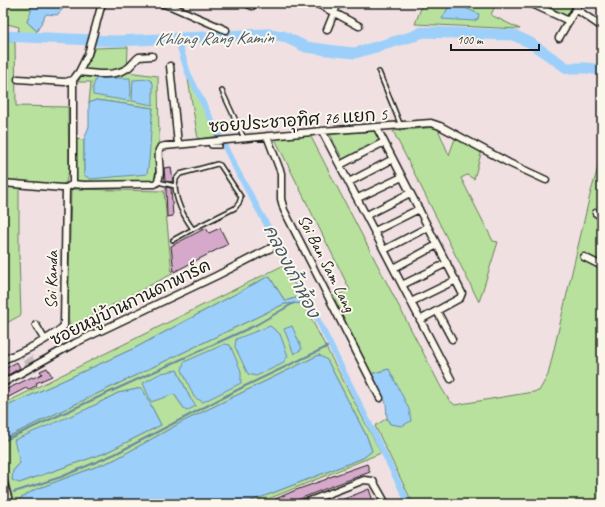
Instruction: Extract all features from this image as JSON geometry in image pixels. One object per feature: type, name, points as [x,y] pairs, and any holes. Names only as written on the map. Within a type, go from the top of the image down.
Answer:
[{"type":"street","points":[[73,184],[73,80],[88,54],[102,3]]},
{"type":"street","points":[[160,3],[175,5],[226,30]]},
{"type":"street","points":[[246,3],[252,6]]},
{"type":"street","points":[[316,3],[359,26]]},
{"type":"street","points":[[327,30],[338,3]]},
{"type":"street","points":[[530,3],[569,21]]},
{"type":"street","points":[[559,38],[578,6],[602,27]]},
{"type":"street","points":[[79,72],[94,74],[118,72],[130,67],[139,57],[152,56]]},
{"type":"street","points":[[170,66],[178,144]]},
{"type":"street","points":[[18,79],[65,82],[73,80]]},
{"type":"street","name":"ซอยประชาอุทิศ 76 แยก 5","points":[[158,182],[160,177],[158,154],[161,147],[209,141],[219,143],[230,139],[322,131],[436,124],[509,163],[546,180]]},
{"type":"street","points":[[377,128],[462,293],[462,296],[420,320]]},
{"type":"street","points":[[322,131],[451,379]]},
{"type":"street","name":"Soi Ban Sam Lang","points":[[268,136],[281,173],[281,198],[284,210],[380,398]]},
{"type":"street","points":[[340,165],[384,142]]},
{"type":"street","points":[[349,182],[393,160]]},
{"type":"street","points":[[358,198],[402,177]]},
{"type":"street","points":[[3,183],[66,188],[73,184],[149,185],[158,182]]},
{"type":"street","name":"Soi Kanda","points":[[3,360],[21,352],[55,333],[64,326],[66,188]]},
{"type":"street","points":[[367,215],[410,193]]},
{"type":"street","points":[[375,231],[419,209]]},
{"type":"street","points":[[596,214],[602,217]]},
{"type":"street","points":[[384,250],[428,227]]},
{"type":"street","points":[[394,268],[438,245]]},
{"type":"street","name":"ซอยหมู่บ้านกานดาพาร์ค","points":[[3,383],[75,343],[216,276],[270,248]]},
{"type":"street","points":[[584,257],[602,266]]},
{"type":"street","points":[[402,285],[447,263]]},
{"type":"street","points":[[411,302],[456,280]]},
{"type":"street","points":[[437,311],[452,339]]},
{"type":"street","points":[[36,325],[44,339]]},
{"type":"street","points":[[302,504],[364,480],[373,482],[386,504]]},
{"type":"street","points":[[3,481],[10,504]]},
{"type":"lane","points":[[379,72],[401,126]]},
{"type":"lane","points":[[222,91],[244,138]]},
{"type":"lane","points":[[173,240],[193,230],[235,208],[239,203],[240,197],[220,165],[217,164],[180,174],[176,179],[176,194],[187,221],[193,230]]},
{"type":"lane","points":[[158,182],[175,186]]},
{"type":"green space","points":[[3,3],[31,3],[31,11],[27,22],[37,31],[33,35],[23,34],[18,32],[19,27],[3,23]]},
{"type":"green space","points":[[423,3],[496,3],[491,15],[520,29],[415,24]]},
{"type":"green space","points":[[553,3],[574,3],[567,16],[552,8]]},
{"type":"green space","points":[[3,40],[15,42],[16,106],[68,107],[69,170],[66,182],[62,185],[3,180]]},
{"type":"green space","points":[[128,47],[127,72],[158,76],[159,142],[157,144],[156,178],[150,183],[76,182],[76,139],[84,140],[84,175],[151,121],[153,108],[96,100],[89,103],[91,82],[78,82],[95,48]]},
{"type":"green space","points":[[188,79],[190,81],[220,136],[198,139]]},
{"type":"green space","points":[[437,127],[449,155],[456,136],[482,150],[474,179],[467,175],[461,178],[493,241],[498,242],[479,302],[393,131]]},
{"type":"green space","points":[[377,131],[382,141],[343,160],[330,134]]},
{"type":"green space","points":[[310,135],[442,389],[449,400],[455,405],[539,391],[548,375],[590,195],[602,154],[602,504],[413,504],[375,426],[387,418],[390,424],[389,369],[371,374],[333,296],[350,290],[275,139]]},
{"type":"green space","points":[[3,186],[19,188],[21,315],[3,325]]},
{"type":"green space","points":[[71,189],[164,191],[172,274],[70,327],[68,317]]},
{"type":"green space","points":[[282,266],[302,295],[299,297],[285,301],[269,276],[137,347],[3,408],[3,404]]},
{"type":"green space","points":[[303,303],[381,453],[256,504],[244,504],[363,458],[372,451],[367,437],[327,360],[319,355],[184,421],[114,460],[34,490],[19,500],[20,504],[14,504],[3,460],[3,435],[7,437],[284,304]],"holes":[[[177,370],[190,398],[186,411],[174,394]],[[142,388],[161,425],[105,453],[19,483],[13,471],[20,463],[89,408],[118,393]]]},
{"type":"water","points":[[31,3],[64,3],[62,10],[57,15],[46,14],[37,31],[27,22],[31,11]]},
{"type":"water","points":[[443,3],[462,3],[463,7],[479,14],[478,19],[474,21],[442,19],[449,6]]},
{"type":"water","points":[[96,78],[130,78],[131,93],[129,101],[93,95],[93,87]]},
{"type":"water","points":[[149,79],[153,83],[153,105],[132,101],[133,80]]},
{"type":"water","points":[[96,100],[153,108],[147,174],[90,179],[84,175],[84,140],[89,126],[89,103]]},
{"type":"water","points":[[269,276],[285,301],[302,295],[303,303],[284,304],[7,437],[3,435],[3,408],[137,347]]},
{"type":"water","points":[[270,326],[280,334],[288,356],[282,364],[256,376],[248,374],[235,347],[236,339]]},
{"type":"water","points":[[292,326],[302,349],[294,354],[284,329]]},
{"type":"water","points":[[225,344],[230,345],[241,371],[241,383],[203,402],[194,397],[182,370],[184,362]]},
{"type":"water","points":[[319,355],[327,360],[367,437],[372,451],[363,458],[244,504],[20,504],[18,500],[34,490],[114,460],[184,421]]},
{"type":"water","points":[[389,369],[409,409],[411,421],[402,426],[390,424],[387,418],[386,403],[371,374]]},
{"type":"water","points":[[177,370],[190,398],[196,406],[186,411],[174,394],[151,402],[143,383],[161,373]]},
{"type":"water","points":[[142,388],[161,425],[105,453],[19,483],[12,480],[13,471],[20,463],[14,440],[89,408],[118,393]]},
{"type":"building","points":[[171,167],[173,181],[165,181],[164,168]]},
{"type":"building","points":[[166,187],[171,188],[173,216],[167,217]]},
{"type":"building","points":[[206,228],[209,233],[220,228],[228,244],[174,272],[171,246]]},
{"type":"building","points":[[17,362],[20,368],[3,378],[3,370]]},
{"type":"building","points":[[47,368],[52,376],[36,383],[37,385],[28,390],[26,388],[3,400],[3,391],[32,377],[33,378],[42,374],[40,371]]},
{"type":"building","points":[[367,464],[370,472],[287,504],[264,504],[296,490]]},
{"type":"building","points":[[369,489],[374,504],[332,504]]},
{"type":"waterway","name":"Khlong Rang Kamin","points":[[3,36],[116,41],[268,34],[283,36],[306,47],[355,53],[414,36],[422,32],[513,35],[529,42],[567,68],[602,70]]},
{"type":"waterway","name":"คลองเก้าห้อง","points":[[177,38],[188,73],[234,165],[307,298],[409,504]]},
{"type":"waterway","points":[[3,441],[256,325],[294,303]]},
{"type":"waterway","points":[[14,492],[61,477],[115,454],[243,387],[329,346]]},
{"type":"tunnel","points":[[25,349],[34,366]]},
{"type":"tunnel","points":[[21,352],[30,368]]}]
